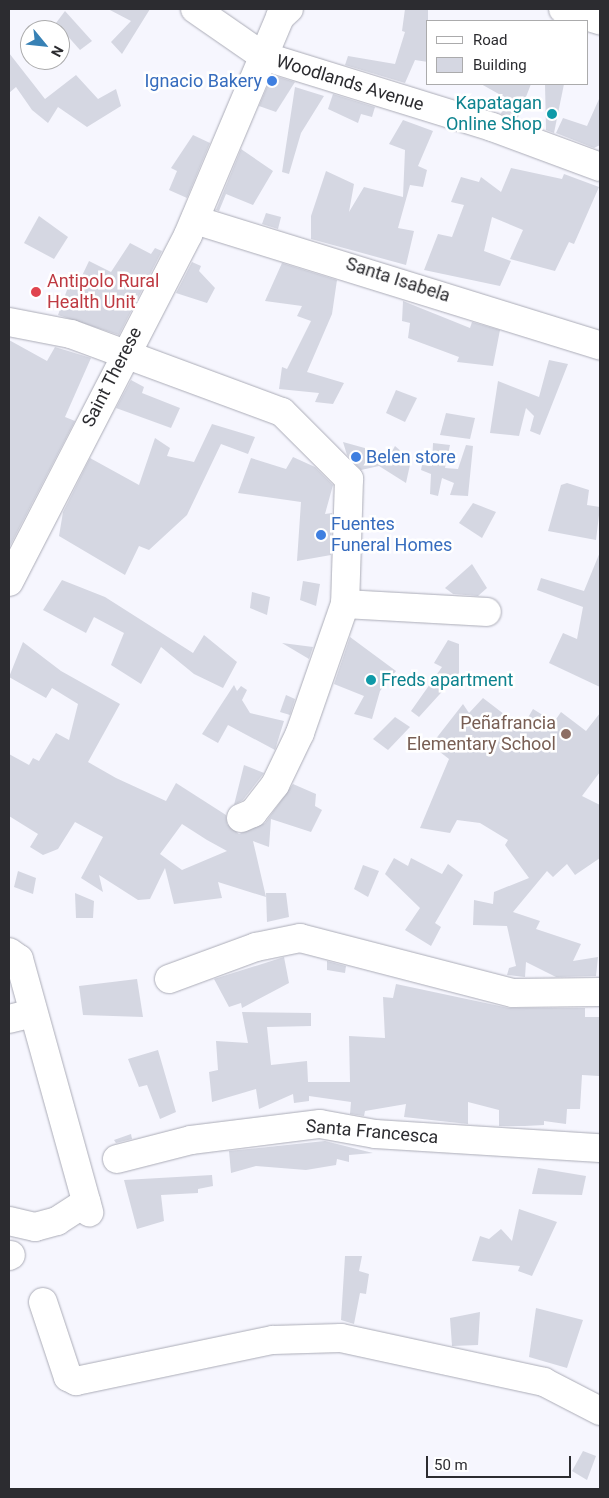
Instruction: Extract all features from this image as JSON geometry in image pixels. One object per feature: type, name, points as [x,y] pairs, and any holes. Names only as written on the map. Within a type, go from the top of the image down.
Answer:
[{"type":"street","name":"Woodlands Avenue","points":[[195,9],[263,56],[492,127],[600,167]]},
{"type":"street","name":"Saint Therese","points":[[9,582],[123,354],[195,220],[280,18],[290,9]]},
{"type":"street","name":"Santa Isabela","points":[[195,220],[600,345]]},
{"type":"street","points":[[9,322],[71,334],[282,412],[349,479],[345,604],[300,733],[275,785],[253,813],[241,818]]},
{"type":"street","points":[[345,604],[487,612]]},
{"type":"street","points":[[168,979],[256,947],[300,938],[513,992],[600,992]]},
{"type":"street","points":[[9,952],[19,959],[21,1016],[88,1207],[58,1221],[35,1227],[9,1221]]},
{"type":"street","name":"Santa Francesca","points":[[117,1159],[191,1140],[320,1124],[375,1134],[600,1148]]},
{"type":"street","points":[[43,1302],[68,1377],[76,1381],[273,1340],[341,1338],[544,1382],[600,1411]]},
{"type":"building","points":[[108,9],[150,9],[122,54],[111,42],[131,21]]},
{"type":"building","points":[[405,9],[428,9],[428,20],[426,20],[426,62],[415,60],[405,83],[345,65],[348,56],[395,64],[405,32],[402,31]]},
{"type":"building","points":[[65,11],[92,41],[80,50],[70,39],[70,20],[58,20]]},
{"type":"building","points":[[9,53],[20,67],[20,70],[22,70],[45,99],[76,75],[98,99],[116,89],[121,106],[87,127],[58,107],[48,123],[32,110],[16,87],[9,93]]},
{"type":"building","points":[[272,75],[295,82],[276,112],[259,106]]},
{"type":"building","points":[[483,85],[531,85],[517,120],[501,114],[506,98]]},
{"type":"building","points":[[545,85],[564,85],[554,133],[546,130]]},
{"type":"building","points":[[295,87],[324,96],[301,133],[289,174],[282,172]]},
{"type":"building","points":[[333,94],[375,107],[372,117],[361,114],[358,123],[328,109]]},
{"type":"building","points":[[599,99],[600,145],[594,148],[556,133],[563,118],[587,126]]},
{"type":"building","points":[[403,120],[433,131],[418,166],[427,170],[423,187],[410,185],[398,228],[414,231],[406,265],[311,239],[311,216],[326,171],[354,184],[349,212],[364,187],[403,197],[405,150],[389,144]]},
{"type":"building","points":[[193,135],[210,143],[187,198],[169,190],[177,171],[171,168]]},
{"type":"building","points":[[241,149],[273,171],[253,205],[226,194],[219,211],[216,210]]},
{"type":"building","points":[[511,168],[562,179],[564,174],[599,187],[574,244],[569,242],[555,271],[510,259],[523,230],[492,217],[484,251],[511,261],[500,286],[424,270],[438,234],[452,237],[464,205],[451,202],[461,177],[479,182],[481,177],[501,192]]},
{"type":"building","points":[[266,213],[281,217],[278,229],[262,224]]},
{"type":"building","points":[[39,216],[68,237],[54,259],[24,243]]},
{"type":"building","points":[[130,243],[151,254],[155,248],[162,251],[119,335],[58,315],[72,276],[80,280],[89,261],[111,272]]},
{"type":"building","points":[[192,262],[201,266],[199,271],[215,288],[207,303],[176,293]]},
{"type":"building","points":[[282,263],[337,280],[332,314],[307,372],[344,383],[333,404],[315,402],[319,393],[279,389],[282,367],[287,369],[311,321],[297,316],[302,306],[265,301]]},
{"type":"building","points":[[403,301],[470,328],[472,322],[500,330],[493,366],[457,362],[459,357],[408,338],[410,323],[402,321]]},
{"type":"building","points":[[9,340],[47,361],[55,347],[91,358],[65,417],[75,421],[9,548]]},
{"type":"building","points":[[549,360],[568,364],[540,435],[530,431],[534,416],[526,408],[519,436],[490,433],[498,381],[539,397]]},
{"type":"building","points":[[131,380],[144,387],[142,393],[180,408],[171,428],[116,408]]},
{"type":"building","points":[[396,390],[417,398],[405,422],[386,413]]},
{"type":"building","points":[[446,413],[475,418],[470,439],[440,435]]},
{"type":"building","points":[[212,424],[255,437],[248,454],[221,444],[187,515],[149,550],[139,546],[125,575],[59,536],[63,512],[90,458],[139,485],[155,438],[170,448],[167,456],[194,462]]},
{"type":"building","points":[[343,442],[390,455],[395,446],[411,460],[406,483],[379,466],[361,470],[347,455]]},
{"type":"building","points":[[433,443],[450,445],[445,468],[458,469],[466,445],[473,446],[468,496],[450,495],[454,483],[442,478],[438,496],[430,494],[431,474],[421,470],[422,465],[432,466]]},
{"type":"building","points":[[293,457],[315,467],[333,485],[325,514],[332,513],[331,555],[297,561],[301,502],[238,493],[251,458],[286,469]]},
{"type":"building","points":[[567,483],[589,490],[587,505],[600,507],[596,540],[548,531],[561,485]]},
{"type":"building","points":[[473,503],[496,512],[482,538],[459,523]]},
{"type":"building","points":[[600,552],[600,687],[549,663],[563,633],[577,639],[583,607],[537,590],[541,578],[584,591]]},
{"type":"building","points":[[472,564],[487,588],[478,596],[453,594],[445,588]]},
{"type":"building","points":[[62,580],[105,597],[193,653],[204,635],[237,662],[223,688],[194,674],[161,647],[141,684],[111,665],[124,633],[94,617],[86,633],[43,610]]},
{"type":"building","points":[[303,581],[320,584],[316,606],[300,600]]},
{"type":"building","points":[[252,592],[270,597],[267,615],[250,608]]},
{"type":"building","points":[[350,637],[396,671],[380,691],[372,719],[354,714],[364,696],[334,684]]},
{"type":"building","points":[[448,640],[459,644],[459,675],[446,678],[449,684],[419,717],[411,711],[442,667],[434,663]]},
{"type":"building","points":[[23,642],[61,671],[120,704],[88,762],[116,778],[166,801],[176,783],[226,815],[227,824],[239,834],[265,823],[293,784],[316,794],[315,806],[322,810],[311,832],[271,819],[269,847],[253,841],[266,897],[218,882],[222,898],[174,904],[165,868],[150,899],[138,900],[99,875],[103,892],[81,878],[103,837],[75,822],[58,849],[43,855],[30,847],[38,834],[9,816],[9,754],[29,765],[33,758],[39,761],[56,733],[69,740],[78,704],[52,688],[46,698],[9,677]],"holes":[[[182,824],[227,851],[182,870],[160,854]]]},
{"type":"building","points":[[282,643],[313,647],[309,659]]},
{"type":"building","points":[[234,685],[237,691],[241,686],[247,690],[242,700],[250,713],[284,721],[275,750],[228,725],[218,743],[202,734]]},
{"type":"building","points":[[286,695],[295,699],[290,715],[280,712]]},
{"type":"building","points":[[483,698],[522,728],[533,709],[554,722],[561,712],[586,731],[600,713],[600,772],[582,796],[600,805],[600,858],[575,875],[567,864],[553,877],[547,871],[513,912],[540,921],[536,929],[581,944],[573,961],[598,957],[596,976],[556,977],[526,962],[525,977],[507,975],[509,968],[516,966],[507,926],[473,925],[474,900],[493,904],[494,892],[529,878],[505,845],[508,840],[480,823],[457,820],[450,833],[420,828],[449,759],[431,745],[463,704],[469,713]]},
{"type":"building","points":[[395,717],[410,727],[388,750],[373,739]]},
{"type":"building","points":[[244,765],[264,773],[243,800],[234,805]]},
{"type":"building","points":[[394,858],[408,866],[411,858],[442,874],[448,864],[463,875],[435,923],[441,927],[431,946],[405,930],[420,908],[385,874]]},
{"type":"building","points":[[363,865],[379,871],[368,897],[354,889]]},
{"type":"building","points":[[18,871],[36,878],[33,894],[14,887]]},
{"type":"building","points":[[75,893],[94,901],[93,918],[76,918]]},
{"type":"building","points":[[266,893],[286,893],[289,917],[267,922]]},
{"type":"building","points":[[284,957],[289,983],[242,1008],[241,1003],[229,1007],[214,979]]},
{"type":"building","points":[[327,961],[346,966],[345,973],[327,970]]},
{"type":"building","points":[[137,979],[143,1017],[83,1015],[79,986]]},
{"type":"building","points":[[396,984],[509,1008],[585,1008],[585,1017],[600,1017],[599,1076],[582,1075],[580,1109],[567,1109],[566,1124],[544,1121],[544,1125],[499,1126],[499,1110],[468,1102],[468,1124],[404,1117],[406,1104],[365,1111],[364,1116],[350,1114],[351,1102],[309,1096],[309,1101],[294,1103],[293,1094],[259,1109],[256,1089],[212,1102],[209,1072],[218,1070],[216,1041],[248,1043],[242,1012],[311,1013],[311,1026],[267,1027],[271,1065],[307,1061],[308,1082],[350,1082],[349,1036],[385,1038],[383,997],[393,998]]},
{"type":"building","points":[[158,1050],[176,1112],[160,1119],[147,1085],[139,1087],[128,1059]]},
{"type":"building","points":[[131,1134],[132,1139],[116,1143],[114,1140]]},
{"type":"building","points":[[325,1141],[373,1153],[349,1155],[349,1162],[337,1159],[336,1165],[306,1170],[256,1166],[231,1173],[229,1151]]},
{"type":"building","points":[[538,1168],[586,1176],[582,1195],[532,1194]]},
{"type":"building","points":[[212,1175],[213,1186],[198,1189],[198,1193],[161,1195],[164,1221],[137,1229],[124,1180]]},
{"type":"building","points":[[519,1209],[557,1222],[532,1276],[518,1271],[520,1266],[472,1261],[480,1236],[489,1239],[501,1229],[512,1241]]},
{"type":"building","points":[[345,1256],[362,1256],[359,1271],[369,1274],[366,1294],[360,1293],[354,1324],[341,1320]]},
{"type":"building","points":[[536,1308],[583,1320],[567,1368],[529,1357]]},
{"type":"building","points":[[480,1312],[478,1345],[452,1346],[450,1318]]},
{"type":"building","points":[[583,1451],[596,1456],[587,1480],[572,1471]]},
{"type":"place","name":"Ignacio Bakery","points":[[272,81]]},
{"type":"place","name":"Kapatagan Online Shop","points":[[552,114]]},
{"type":"place","name":"Antipolo Rural Health Unit","points":[[36,292]]},
{"type":"place","name":"Belen store","points":[[356,457]]},
{"type":"place","name":"Fuentes Funeral Homes","points":[[321,535]]},
{"type":"place","name":"Freds apartment","points":[[371,680]]},
{"type":"place","name":"Peñafrancia Elementary School","points":[[566,734]]}]
